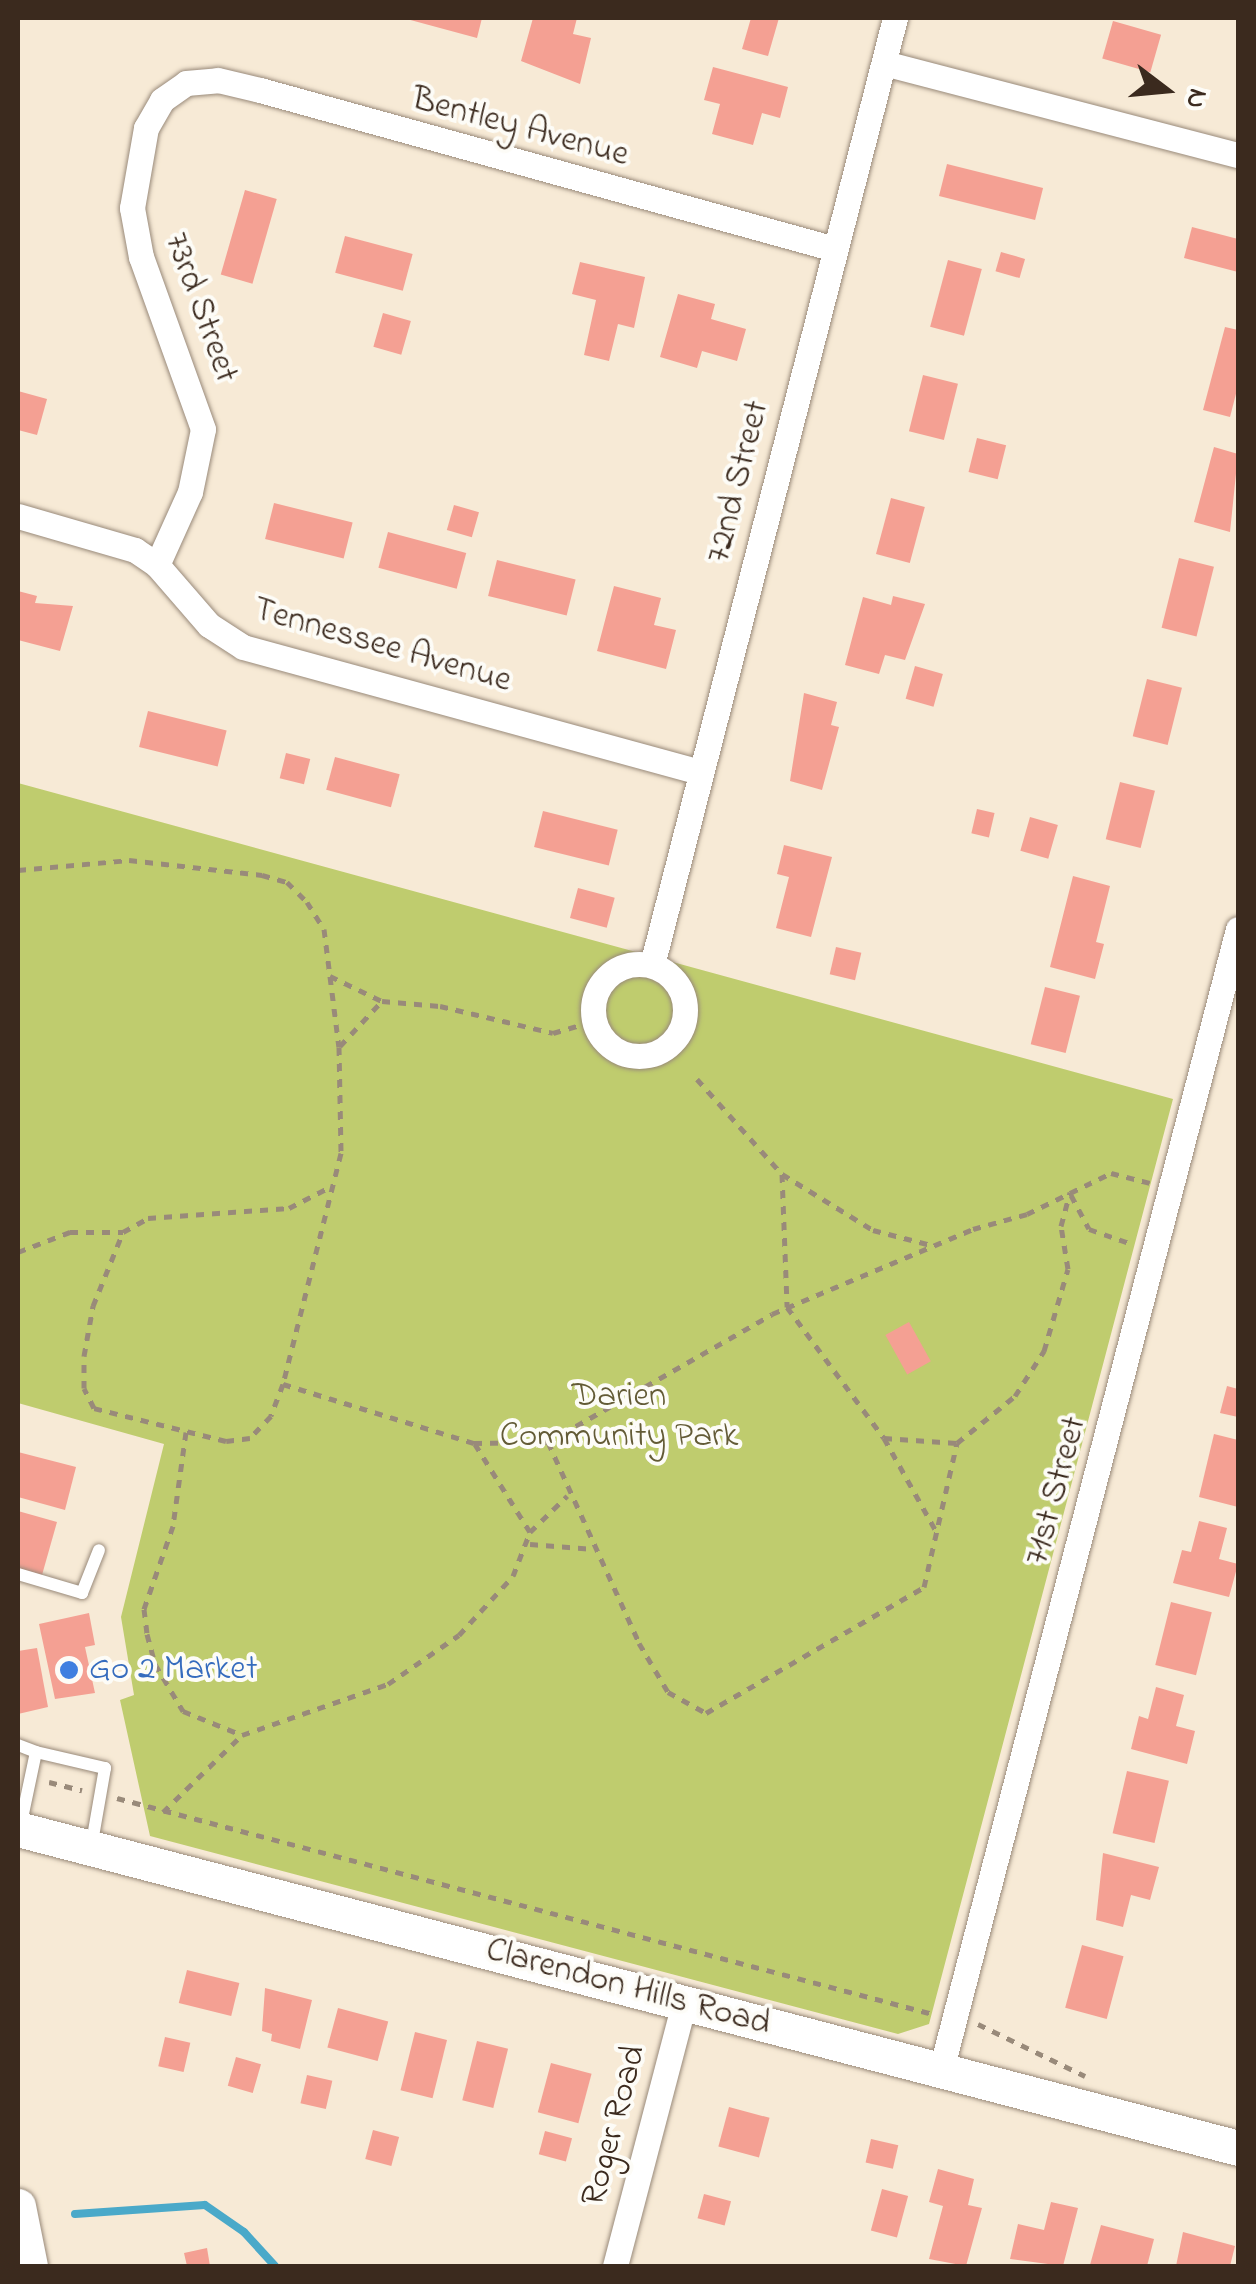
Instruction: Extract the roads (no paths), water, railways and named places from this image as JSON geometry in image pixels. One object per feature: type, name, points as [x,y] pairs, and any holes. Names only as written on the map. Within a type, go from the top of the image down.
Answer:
[{"type":"street","name":"72nd Street","points":[[652,965],[895,18]]},
{"type":"street","points":[[884,63],[1238,155]]},
{"type":"street","name":"Bentley Avenue","points":[[186,84],[218,80],[260,90],[836,249]]},
{"type":"street","name":"73rd Street","points":[[157,565],[190,492],[204,429],[141,257],[132,208],[146,128],[162,100],[186,84]]},
{"type":"street","name":"Tennessee Avenue","points":[[18,516],[135,550],[157,565],[209,626],[243,647],[700,772]]},
{"type":"street","name":"71st Street","points":[[941,2070],[1238,929]]},
{"type":"street","points":[[636,963],[652,965],[684,994],[684,1023],[668,1047],[626,1055],[612,1048],[594,1022],[593,1005],[607,976],[636,963]]},
{"type":"street","name":"Clarendon Hills Road","points":[[18,1829],[1238,2148]]},
{"type":"street","name":"Roger Road","points":[[614,2266],[684,2003]]},
{"type":"street","points":[[18,2206],[30,2266]]},
{"type":"lane","points":[[18,1574],[82,1593],[99,1550]]},
{"type":"lane","points":[[18,1745],[105,1768],[91,1848]]},
{"type":"lane","points":[[18,1829],[36,1752]]},
{"type":"waterway","points":[[75,2214],[205,2205],[244,2232],[275,2266]]},
{"type":"place","name":"Go 2 Market","points":[[69,1670]]},
{"type":"park label","name":"Darien Community Park","points":[[619,1417]]}]
